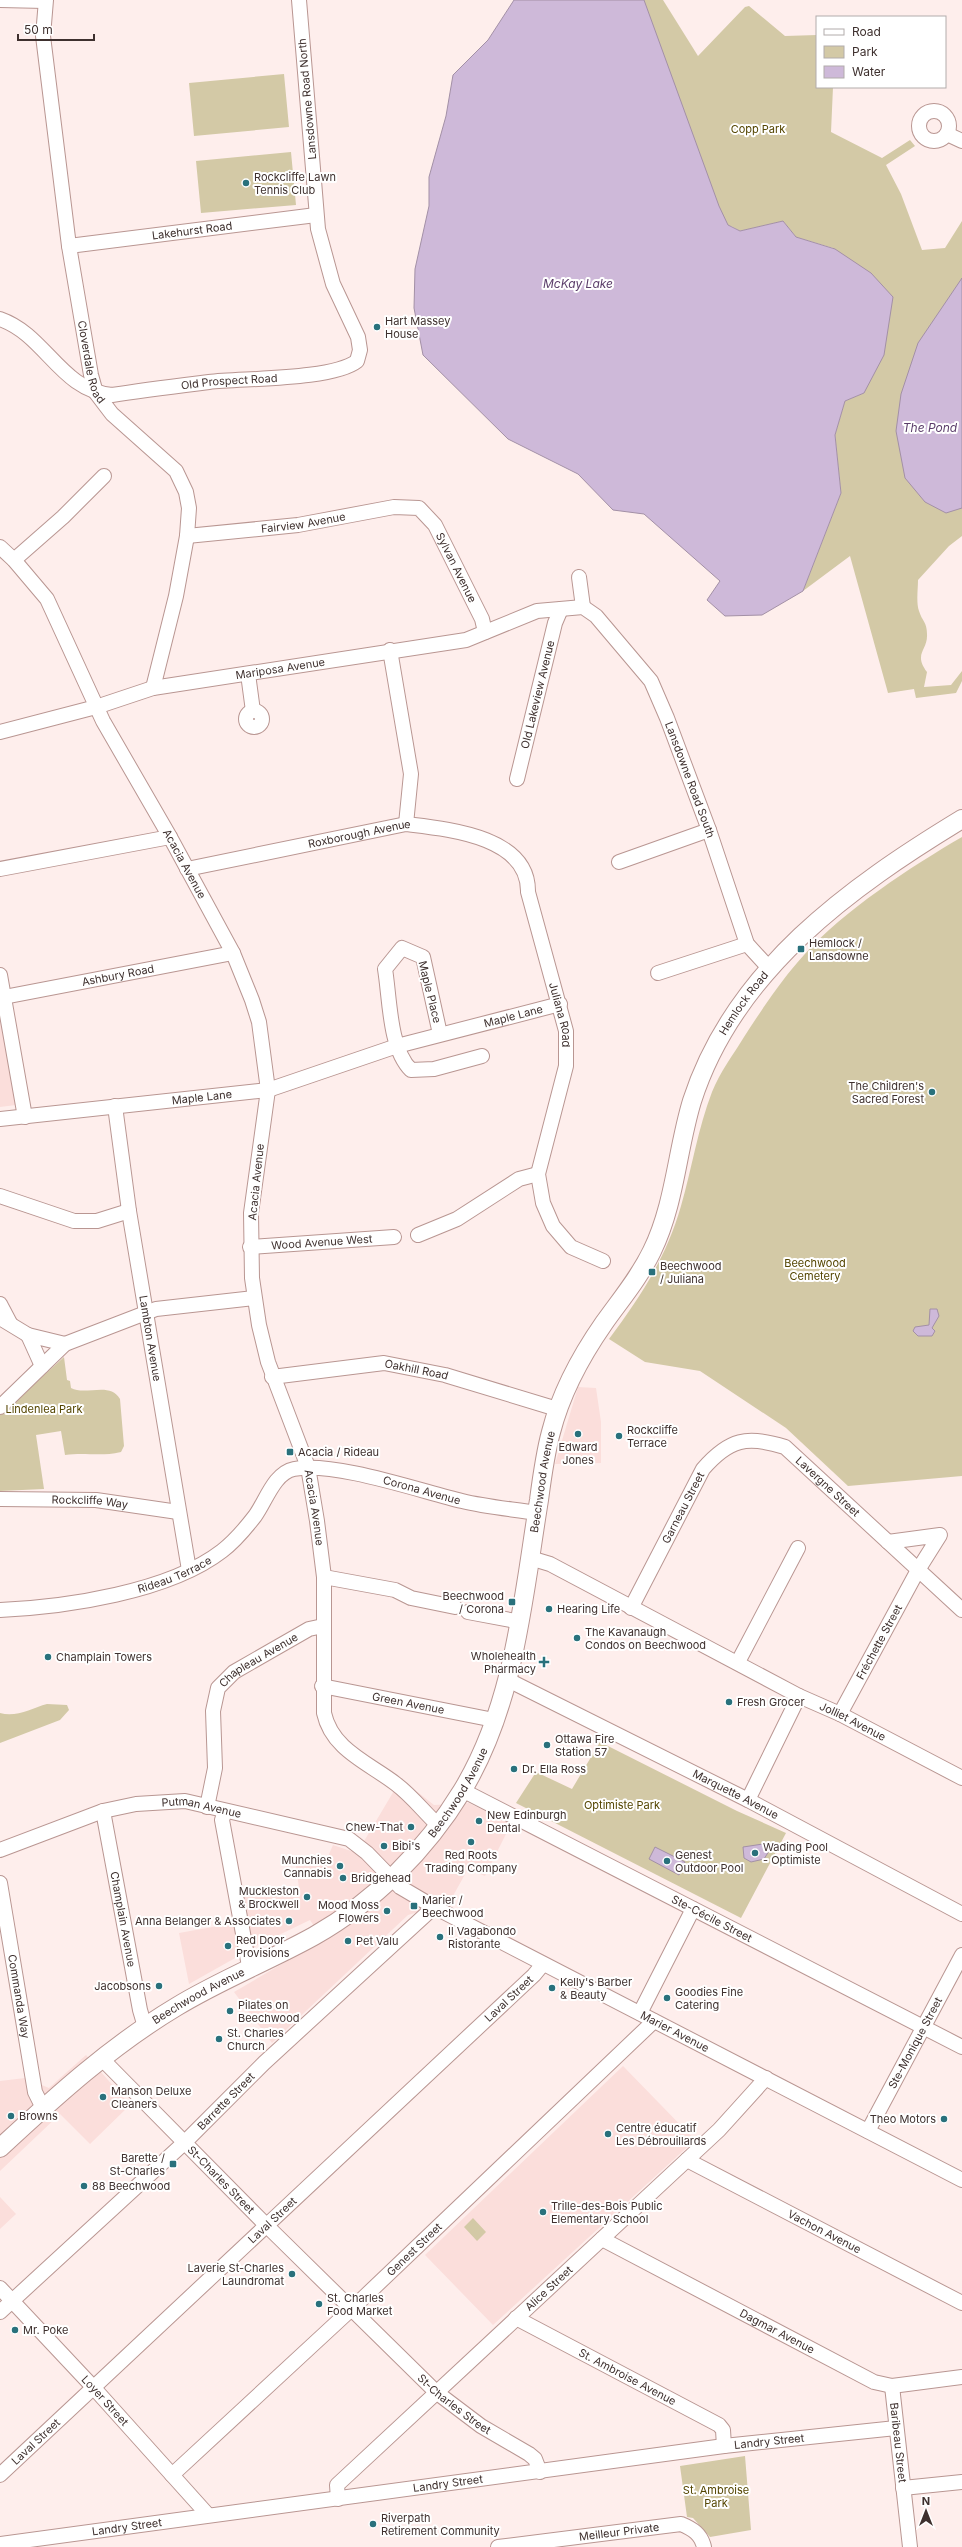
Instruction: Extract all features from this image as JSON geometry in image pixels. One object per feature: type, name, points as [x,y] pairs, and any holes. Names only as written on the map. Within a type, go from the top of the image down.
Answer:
[{"type":"main road","name":"Hemlock Road","points":[[643,1269],[655,1246],[667,1212],[692,1100],[708,1061],[744,999],[769,968],[826,914],[903,855],[962,819]]},
{"type":"main road","name":"Beechwood Avenue","points":[[0,2148],[43,2108],[101,2058],[145,2027],[175,2008],[249,1966],[281,1953],[330,1926],[392,1878],[438,1825],[462,1790],[480,1756],[494,1720],[506,1679],[521,1622],[550,1434],[557,1409],[571,1377],[588,1348],[643,1269]]},
{"type":"street","points":[[0,0],[45,1]]},
{"type":"street","name":"Lansdowne Road North","points":[[299,0],[316,216],[333,284],[358,337],[358,358]]},
{"type":"street","name":"Cloverdale Road","points":[[45,1],[42,36],[69,246],[90,375],[96,393],[112,414],[176,471],[186,492],[189,508],[187,536],[176,596],[153,688]]},
{"type":"street","points":[[947,134],[962,141]]},
{"type":"street","name":"Lakehurst Road","points":[[69,246],[316,216]]},
{"type":"street","points":[[0,319],[12,324],[27,335],[72,380],[96,393]]},
{"type":"street","name":"Old Prospect Road","points":[[96,393],[112,394],[210,382],[325,373],[352,365],[358,358]]},
{"type":"street","points":[[14,560],[63,517],[104,476]]},
{"type":"street","name":"Fairview Avenue","points":[[187,536],[298,525],[394,506],[419,508]]},
{"type":"street","name":"Sylvan Avenue","points":[[419,508],[435,525],[482,619],[485,632]]},
{"type":"street","name":"Acacia Avenue","points":[[0,547],[14,560],[47,599],[96,707],[170,837],[233,953],[252,1000],[258,1022],[268,1090],[256,1170],[250,1247],[254,1298],[272,1377],[308,1468],[317,1521],[324,1577],[322,1686],[326,1723],[337,1741],[354,1756],[396,1785],[438,1825]]},
{"type":"street","points":[[561,610],[583,607],[579,577]]},
{"type":"street","name":"Lansdowne Road South","points":[[583,607],[596,616],[651,681],[667,718],[708,830],[747,944],[769,968]]},
{"type":"street","name":"Mariposa Avenue","points":[[0,732],[96,707],[153,688],[248,674],[390,650],[466,640],[528,614],[561,610]]},
{"type":"street","name":"Old Lakeview Avenue","points":[[517,780],[555,623],[561,610]]},
{"type":"street","name":"Roxborough Avenue","points":[[187,869],[406,824],[411,774],[390,650]]},
{"type":"street","points":[[248,674],[253,711]]},
{"type":"street","name":"Juliana Road","points":[[406,824],[432,827],[500,845],[519,863],[528,884],[528,892],[560,1004],[566,1031],[566,1066],[538,1174],[543,1203],[553,1226],[571,1247],[603,1261]]},
{"type":"street","points":[[619,862],[708,830]]},
{"type":"street","points":[[0,869],[170,837]]},
{"type":"street","points":[[658,973],[747,944]]},
{"type":"street","name":"Maple Place","points":[[396,1046],[385,969],[402,948],[423,957],[440,1034]]},
{"type":"street","name":"Ashbury Road","points":[[4,997],[233,953]]},
{"type":"street","points":[[0,975],[25,1117]]},
{"type":"street","name":"Maple Lane","points":[[0,1119],[268,1090],[396,1046],[560,1004]]},
{"type":"street","points":[[396,1046],[402,1061],[411,1070],[434,1069],[482,1056]]},
{"type":"street","name":"Lambton Avenue","points":[[115,1106],[129,1211],[178,1512],[189,1570]]},
{"type":"street","points":[[418,1235],[457,1218],[519,1179],[538,1174]]},
{"type":"street","points":[[0,1196],[74,1221],[97,1221],[129,1211]]},
{"type":"street","name":"Wood Avenue West","points":[[250,1247],[394,1237]]},
{"type":"street","points":[[0,1407],[65,1344],[156,1309],[254,1298]]},
{"type":"street","points":[[0,1304],[5,1320],[28,1335],[65,1344]]},
{"type":"street","points":[[28,1335],[42,1366]]},
{"type":"street","name":"Oakhill Road","points":[[272,1377],[384,1363],[444,1375],[557,1409]]},
{"type":"street","name":"Lavergne Street","points":[[763,1440],[785,1448],[962,1610]]},
{"type":"street","name":"Garneau Street","points":[[631,1608],[703,1470],[717,1453],[738,1441],[763,1440]]},
{"type":"street","name":"Corona Avenue","points":[[308,1468],[347,1472],[464,1502],[537,1513]]},
{"type":"street","name":"Rideau Terrace","points":[[0,1610],[82,1600],[127,1591],[172,1578],[207,1561],[234,1540],[256,1515],[283,1473],[293,1469],[308,1468]]},
{"type":"street","name":"Rockcliffe Way","points":[[0,1500],[96,1500],[178,1512]]},
{"type":"street","points":[[888,1542],[940,1535],[918,1570]]},
{"type":"street","points":[[738,1662],[798,1548]]},
{"type":"street","name":"Jolliet Avenue","points":[[530,1558],[550,1564],[631,1608],[738,1662],[799,1696],[840,1714],[962,1778]]},
{"type":"street","name":"Fréchette Street","points":[[840,1714],[918,1570]]},
{"type":"street","points":[[324,1577],[395,1590],[411,1598],[521,1622]]},
{"type":"street","name":"Chapleau Avenue","points":[[208,1807],[215,1768],[213,1711],[218,1688],[234,1672],[309,1629],[323,1626]]},
{"type":"street","name":"Marquette Avenue","points":[[506,1679],[748,1800],[962,1914]]},
{"type":"street","name":"Green Avenue","points":[[322,1686],[494,1720]]},
{"type":"street","points":[[748,1800],[799,1696]]},
{"type":"street","name":"Ste-Cécile Street","points":[[462,1790],[962,2047]]},
{"type":"street","name":"Putman Avenue","points":[[0,1850],[103,1811],[136,1804],[185,1801],[349,1839],[367,1853],[392,1878]]},
{"type":"street","name":"Champlain Avenue","points":[[103,1811],[140,2010],[145,2027]]},
{"type":"street","points":[[225,1811],[222,1820],[249,1966]]},
{"type":"street","name":"Marier Avenue","points":[[392,1878],[400,1886],[434,1906],[543,1964],[962,2180]]},
{"type":"street","name":"Commanda Way","points":[[0,1883],[35,2092],[43,2108]]},
{"type":"street","name":"Barrette Street","points":[[0,2312],[184,2143],[264,2063],[434,1906]]},
{"type":"street","points":[[640,2013],[693,1908]]},
{"type":"street","name":"Ste-Monique Street","points":[[868,2131],[962,1955]]},
{"type":"street","name":"Laval Street","points":[[0,2475],[92,2387],[534,1975],[543,1964]]},
{"type":"street","name":"Genest Street","points":[[172,2475],[352,2309],[654,2021]]},
{"type":"street","name":"St-Charles Street","points":[[101,2058],[266,2225],[436,2392],[481,2426],[529,2454],[535,2460],[540,2472]]},
{"type":"street","name":"Alice Street","points":[[338,2499],[337,2485],[719,2130],[766,2078]]},
{"type":"street","name":"Vachon Avenue","points":[[687,2160],[962,2303]]},
{"type":"street","name":"Dagmar Avenue","points":[[602,2239],[874,2382],[892,2386],[962,2377]]},
{"type":"street","name":"Loyer Street","points":[[0,2288],[208,2515]]},
{"type":"street","name":"St. Ambroise Avenue","points":[[516,2318],[719,2424],[723,2430],[724,2446]]},
{"type":"street","name":"Baribeau Street","points":[[892,2386],[902,2488],[910,2547]]},
{"type":"street","name":"Landry Street","points":[[0,2544],[724,2446],[896,2428]]},
{"type":"street","points":[[902,2488],[962,2482]]},
{"type":"street","name":"Meilleur Private","points":[[498,2547],[681,2524],[694,2530],[703,2541],[704,2547]]},
{"type":"shaded area","points":[[0,1018],[16,1105],[0,1107]]},
{"type":"shaded area","points":[[578,1387],[596,1388],[601,1422],[601,1463],[555,1464]]},
{"type":"shaded area","points":[[401,1779],[434,1805],[469,1803],[511,1824],[485,1876],[468,1869],[449,1903],[408,1915],[272,2043],[234,1992],[323,1940],[310,1920],[258,1945],[189,1984],[179,1933],[246,1921],[242,1897],[299,1888],[296,1866],[326,1861],[333,1845],[357,1853]]},
{"type":"shaded area","points":[[86,2055],[130,2105],[90,2144],[60,2114],[0,2171],[0,2081],[25,2078],[49,2088]]},
{"type":"shaded area","name":"Trille-des-Bois Public Elementary School","points":[[623,2066],[695,2140],[493,2325],[425,2255]]},
{"type":"shaded area","points":[[0,2197],[16,2214],[0,2229]]},
{"type":"green space","name":"Copp Park","points":[[632,0],[663,0],[698,56],[745,7],[749,6],[785,36],[816,35],[816,88],[833,88],[831,132],[882,158],[910,140],[915,146],[886,165],[901,194],[922,250],[945,248],[962,221],[962,536],[949,546],[918,580],[917,596],[918,608],[927,630],[927,640],[921,656],[923,666],[927,672],[924,687],[951,685],[962,671],[962,681],[956,693],[916,698],[914,689],[888,693],[850,556],[803,591],[841,493],[835,435],[845,401],[864,393],[833,248],[796,237],[783,221],[740,231],[731,226],[717,228]]},
{"type":"green space","points":[[284,74],[289,127],[194,136],[189,83]]},
{"type":"green space","name":"Rockcliffe Lawn Tennis Club","points":[[291,152],[296,205],[201,213],[196,161]]},
{"type":"green space","name":"Beechwood Cemetery","points":[[962,837],[962,1476],[848,1486],[786,1428],[700,1371],[645,1362],[609,1339],[642,1292],[668,1243],[681,1206],[703,1120],[715,1085],[772,994],[804,955],[838,922],[900,875]]},
{"type":"green space","name":"Lindenlea Park","points":[[64,1357],[67,1380],[70,1381],[71,1388],[84,1391],[110,1391],[116,1394],[120,1399],[124,1446],[121,1452],[65,1455],[61,1431],[36,1435],[44,1489],[0,1491],[0,1415]]},
{"type":"green space","points":[[47,1704],[67,1705],[69,1710],[60,1720],[0,1743],[0,1713],[12,1714],[24,1712]]},
{"type":"green space","name":"Optimiste Park","points":[[600,1742],[737,1811],[786,1833],[741,1918],[516,1803],[536,1772],[572,1789]]},
{"type":"green space","points":[[473,2218],[486,2232],[477,2241],[464,2227]]},
{"type":"green space","name":"St. Ambroise Park","points":[[745,2456],[751,2530],[710,2537],[693,2518],[687,2517],[680,2466]]},
{"type":"water","name":"McKay Lake","points":[[514,0],[644,0],[719,206],[728,225],[740,231],[783,221],[796,237],[835,249],[871,273],[893,297],[884,355],[864,393],[845,401],[835,435],[841,493],[803,591],[762,615],[725,616],[707,600],[720,581],[644,514],[613,510],[578,474],[508,439],[423,355],[414,308],[415,269],[429,206],[429,177],[446,116],[453,75],[488,40]]},
{"type":"water","name":"The Pond","points":[[962,278],[962,508],[946,513],[925,502],[905,478],[896,431],[901,394],[918,343]]},
{"type":"water","points":[[930,1309],[937,1309],[939,1316],[932,1328],[935,1331],[932,1336],[918,1336],[913,1331],[915,1327],[929,1325]]},
{"type":"water","name":"Wading Pool - Optimiste","points":[[763,1844],[768,1847],[769,1851],[764,1859],[751,1862],[744,1858],[743,1847]]},
{"type":"water","name":"Genest Outdoor Pool","points":[[655,1847],[685,1862],[679,1875],[649,1859]]},
{"type":"place","name":"Rockcliffe Lawn Tennis Club","points":[[246,183]]},
{"type":"place","name":"Hart Massey House","points":[[377,327]]},
{"type":"place","name":"Hemlock / Lansdowne","points":[[801,949]]},
{"type":"place","name":"The Children's Sacred Forest","points":[[932,1092]]},
{"type":"place","name":"Beechwood / Juliana","points":[[652,1272]]},
{"type":"place","name":"Edward Jones","points":[[578,1434]]},
{"type":"place","name":"Rockcliffe Terrace","points":[[619,1436]]},
{"type":"place","name":"Acacia / Rideau","points":[[290,1452]]},
{"type":"place","name":"Beechwood / Corona","points":[[512,1602]]},
{"type":"place","name":"Hearing Life","points":[[549,1609]]},
{"type":"place","name":"The Kavanaugh Condos on Beechwood","points":[[577,1638]]},
{"type":"place","name":"Champlain Towers","points":[[48,1657]]},
{"type":"place","name":"Wholehealth Pharmacy","points":[[544,1662]]},
{"type":"place","name":"Fresh Grocer","points":[[729,1702]]},
{"type":"place","name":"Ottawa Fire Station 57","points":[[547,1745]]},
{"type":"place","name":"Dr. Ella Ross","points":[[514,1769]]},
{"type":"place","name":"New Edinburgh Dental","points":[[479,1821]]},
{"type":"place","name":"Chew-That","points":[[411,1827]]},
{"type":"place","name":"Red Roots Trading Company","points":[[471,1842]]},
{"type":"place","name":"Bibi's","points":[[384,1846]]},
{"type":"place","name":"Wading Pool - Optimiste","points":[[755,1853]]},
{"type":"place","name":"Genest Outdoor Pool","points":[[667,1861]]},
{"type":"place","name":"Munchies Cannabis","points":[[340,1866]]},
{"type":"place","name":"Bridgehead","points":[[343,1878]]},
{"type":"place","name":"Muckleston & Brockwell","points":[[307,1897]]},
{"type":"place","name":"Marier / Beechwood","points":[[414,1906]]},
{"type":"place","name":"Mood Moss Flowers","points":[[387,1911]]},
{"type":"place","name":"Anna Belanger & Associates","points":[[289,1921]]},
{"type":"place","name":"Il Vagabondo Ristorante","points":[[440,1937]]},
{"type":"place","name":"Pet Valu","points":[[348,1941]]},
{"type":"place","name":"Red Door Provisions","points":[[228,1946]]},
{"type":"place","name":"Jacobsons","points":[[159,1986]]},
{"type":"place","name":"Kelly's Barber & Beauty","points":[[552,1988]]},
{"type":"place","name":"Goodies Fine Catering","points":[[667,1998]]},
{"type":"place","name":"Pilates on Beechwood","points":[[230,2011]]},
{"type":"place","name":"St. Charles Church","points":[[219,2039]]},
{"type":"place","name":"Manson Deluxe Cleaners","points":[[103,2097]]},
{"type":"place","name":"Browns","points":[[11,2116]]},
{"type":"place","name":"Theo Motors","points":[[944,2119]]},
{"type":"place","name":"Centre éducatif Les Débrouillards","points":[[608,2134]]},
{"type":"place","name":"Barette / St-Charles","points":[[173,2164]]},
{"type":"place","name":"88 Beechwood","points":[[84,2186]]},
{"type":"place","name":"Trille-des-Bois Public Elementary School","points":[[543,2212]]},
{"type":"place","name":"Laverie St-Charles Laundromat","points":[[292,2274]]},
{"type":"place","name":"St. Charles Food Market","points":[[319,2304]]},
{"type":"place","name":"Mr. Poke","points":[[15,2330]]},
{"type":"place","name":"Riverpath Retirement Community","points":[[373,2524]]}]
